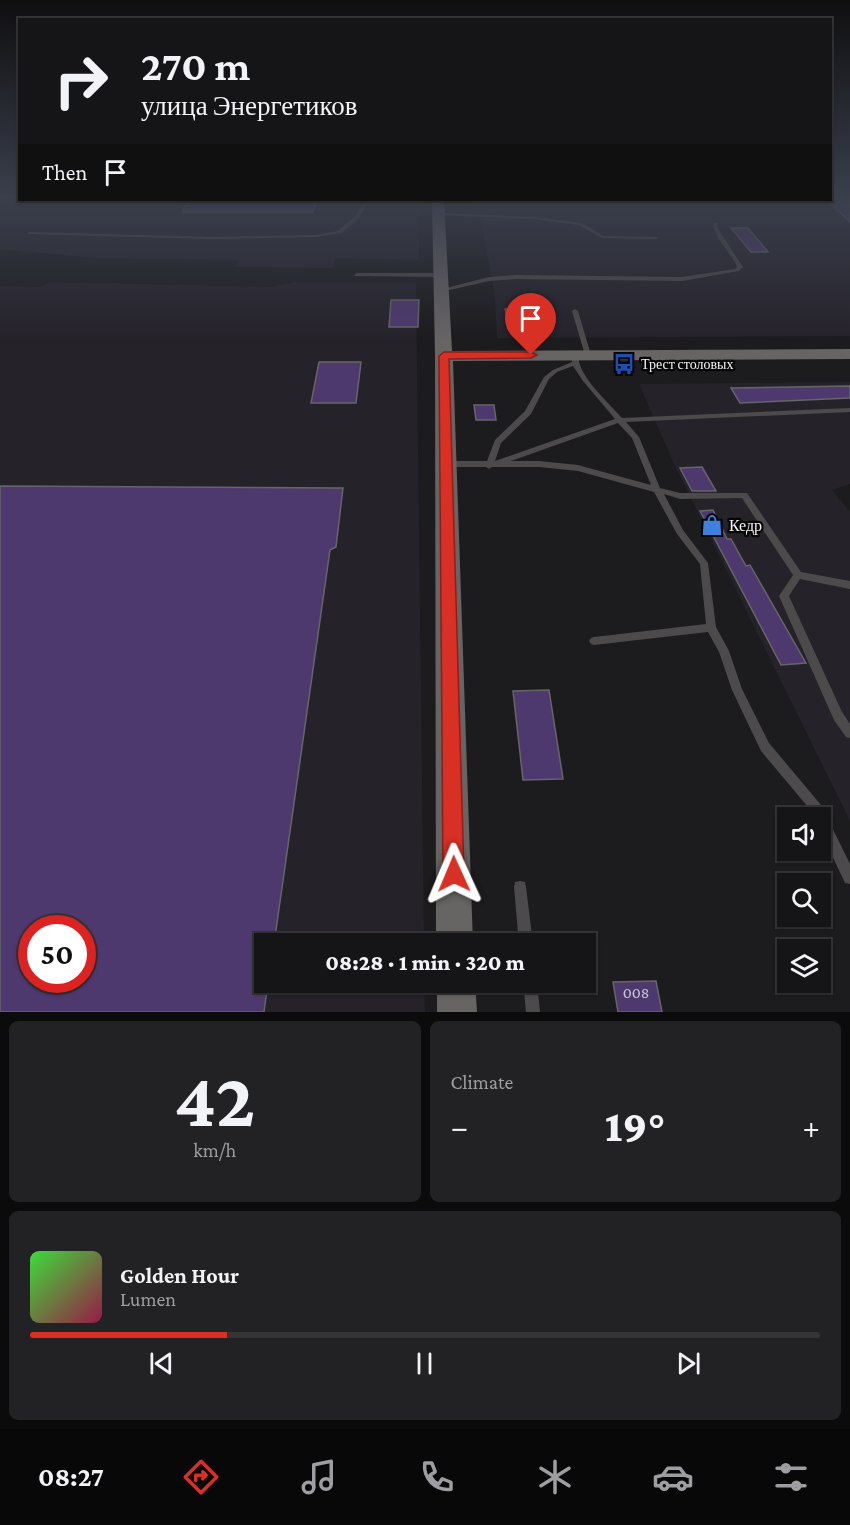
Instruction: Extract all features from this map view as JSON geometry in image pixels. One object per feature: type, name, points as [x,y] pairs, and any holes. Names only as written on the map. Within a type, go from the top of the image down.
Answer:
[{"type":"main road","points":[[440,245],[444,356],[455,933]]},
{"type":"main road","points":[[444,356],[579,358],[850,354]]},
{"type":"main road","points":[[456,993],[457,1012]]},
{"type":"lane","points":[[357,275],[441,283],[516,277],[681,279],[737,270],[740,267],[738,262],[723,245]]},
{"type":"lane","points":[[575,310],[579,358],[619,420],[635,437],[656,488],[680,532],[704,563],[711,628],[724,651],[737,690],[765,747],[818,809],[850,878]]},
{"type":"lane","points":[[489,466],[498,442],[528,412],[546,378],[579,358]]},
{"type":"lane","points":[[489,466],[619,420],[850,410]]},
{"type":"lane","points":[[445,464],[489,466],[539,464],[578,468],[680,496],[744,495],[798,575],[850,585]]},
{"type":"lane","points":[[798,575],[784,596],[838,716],[850,733]]},
{"type":"lane","points":[[594,641],[711,628]]},
{"type":"lane","points":[[520,887],[525,933]]},
{"type":"lane","points":[[531,993],[533,1012]]},
{"type":"shaded area","points":[[0,245],[419,245],[419,260],[335,258],[333,268],[235,267],[238,260],[97,258],[0,249]]},
{"type":"shaded area","points":[[485,245],[850,245],[850,336],[497,338],[495,296]]},
{"type":"shaded area","points":[[50,282],[271,287],[295,282],[416,282],[424,933],[254,933],[254,993],[424,993],[425,1012],[0,1012],[0,286],[41,287]]},
{"type":"shaded area","points":[[850,382],[850,484],[832,490],[850,512],[850,821],[674,464],[639,384]]},
{"type":"building","points":[[745,245],[762,245],[768,252],[751,252]]},
{"type":"building","points":[[391,300],[419,300],[418,327],[389,327]]},
{"type":"building","points":[[505,309],[551,309],[555,322],[508,322]]},
{"type":"building","points":[[319,362],[361,362],[356,403],[311,403]]},
{"type":"building","points":[[850,386],[850,398],[740,403],[731,388]]},
{"type":"building","points":[[474,405],[494,405],[496,420],[476,420]]},
{"type":"building","points":[[702,467],[716,491],[692,491],[680,468]]},
{"type":"building","points":[[0,486],[343,488],[336,547],[330,550],[276,933],[254,933],[254,993],[267,993],[264,1012],[0,1012]]},
{"type":"building","points":[[713,510],[727,539],[731,539],[746,566],[750,565],[806,663],[781,665],[700,511]]},
{"type":"building","points":[[549,690],[563,779],[523,780],[513,691]]},
{"type":"building","points":[[656,981],[662,1012],[618,1012],[613,982]]},
{"type":"place","name":"Трест столовых","points":[[624,364]]},
{"type":"place","name":"Кедр","points":[[712,525]]},
{"type":"route","points":[[454,874],[445,504],[444,356],[531,355]]}]
